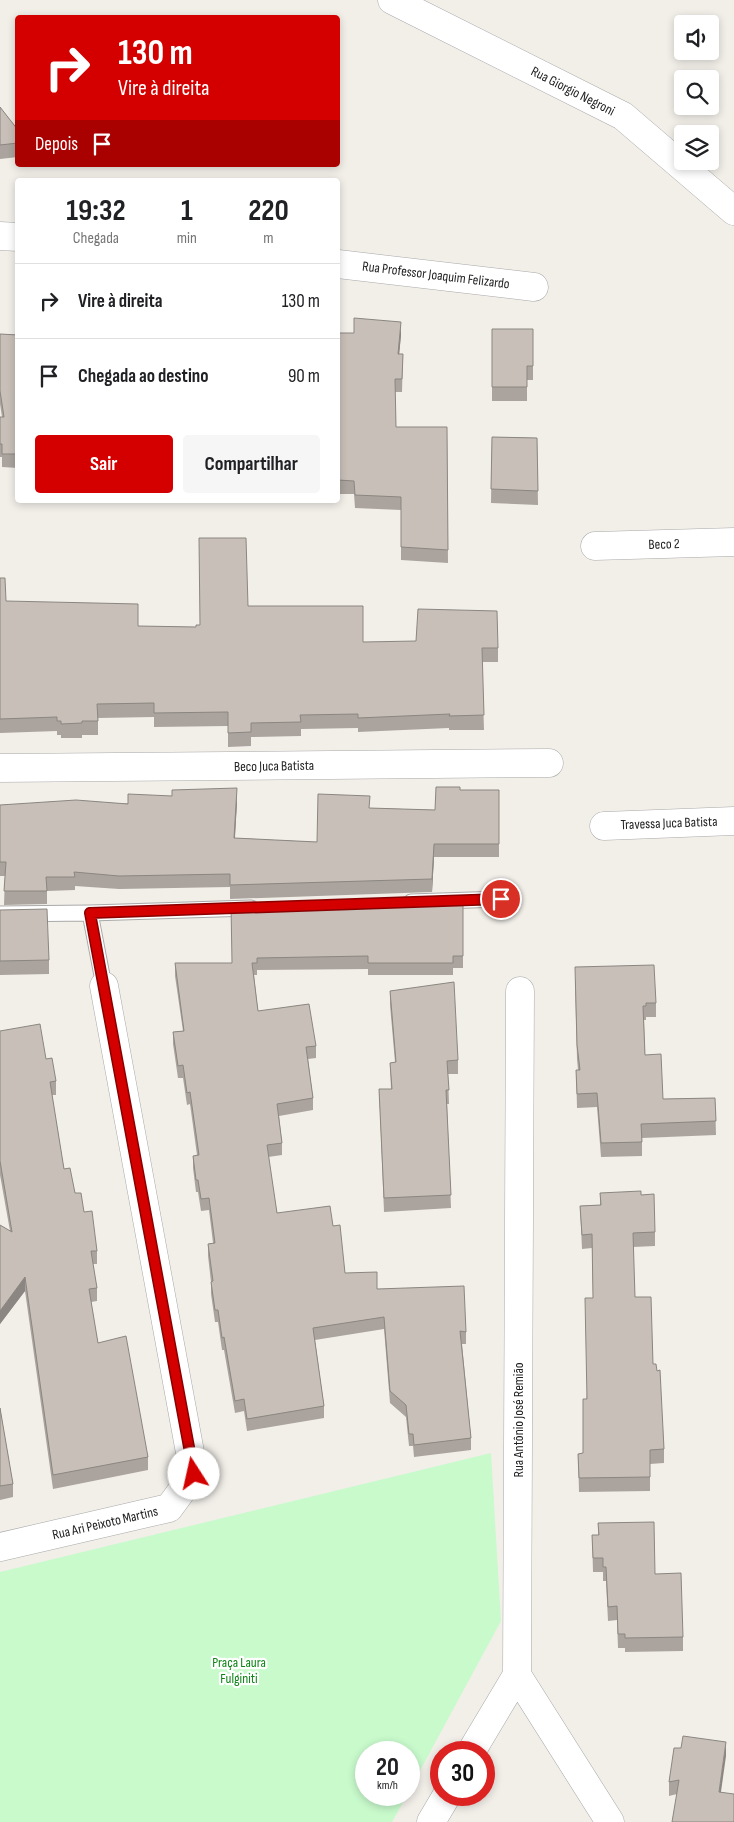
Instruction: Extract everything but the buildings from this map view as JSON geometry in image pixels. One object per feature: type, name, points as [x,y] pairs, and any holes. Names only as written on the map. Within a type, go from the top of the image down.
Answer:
[{"type":"street","name":"Rua Giorgio Negroni","points":[[392,0],[623,116],[734,211]]},
{"type":"street","points":[[0,236],[15,237]]},
{"type":"street","name":"Rua Professor Joaquim Felizardo","points":[[340,264],[534,286]]},
{"type":"street","name":"Beco 2","points":[[595,546],[734,542]]},
{"type":"street","name":"Beco Juca Batista","points":[[0,768],[548,763]]},
{"type":"street","name":"Travessa Juca Batista","points":[[604,826],[734,820]]},
{"type":"street","name":"Rua Ari Peixoto Martins","points":[[0,1547],[169,1508],[194,1474],[104,986]]},
{"type":"street","name":"Rua Antônio José Remião","points":[[517,1675],[520,991]]},
{"type":"street","points":[[478,1741],[517,1675],[610,1822]]},
{"type":"street","points":[[431,1822],[440,1806]]},
{"type":"lane","points":[[394,902],[501,899]]},
{"type":"lane","points":[[0,914],[266,907]]},
{"type":"lane","points":[[90,913],[104,986]]},
{"type":"green space","name":"Praça Laura Fulginiti","points":[[491,1453],[501,1621],[436,1741],[430,1741],[430,1752],[420,1771],[420,1741],[355,1741],[355,1806],[401,1806],[392,1822],[0,1822],[0,1572]]},
{"type":"route","points":[[194,1474],[90,913],[501,899]]}]
